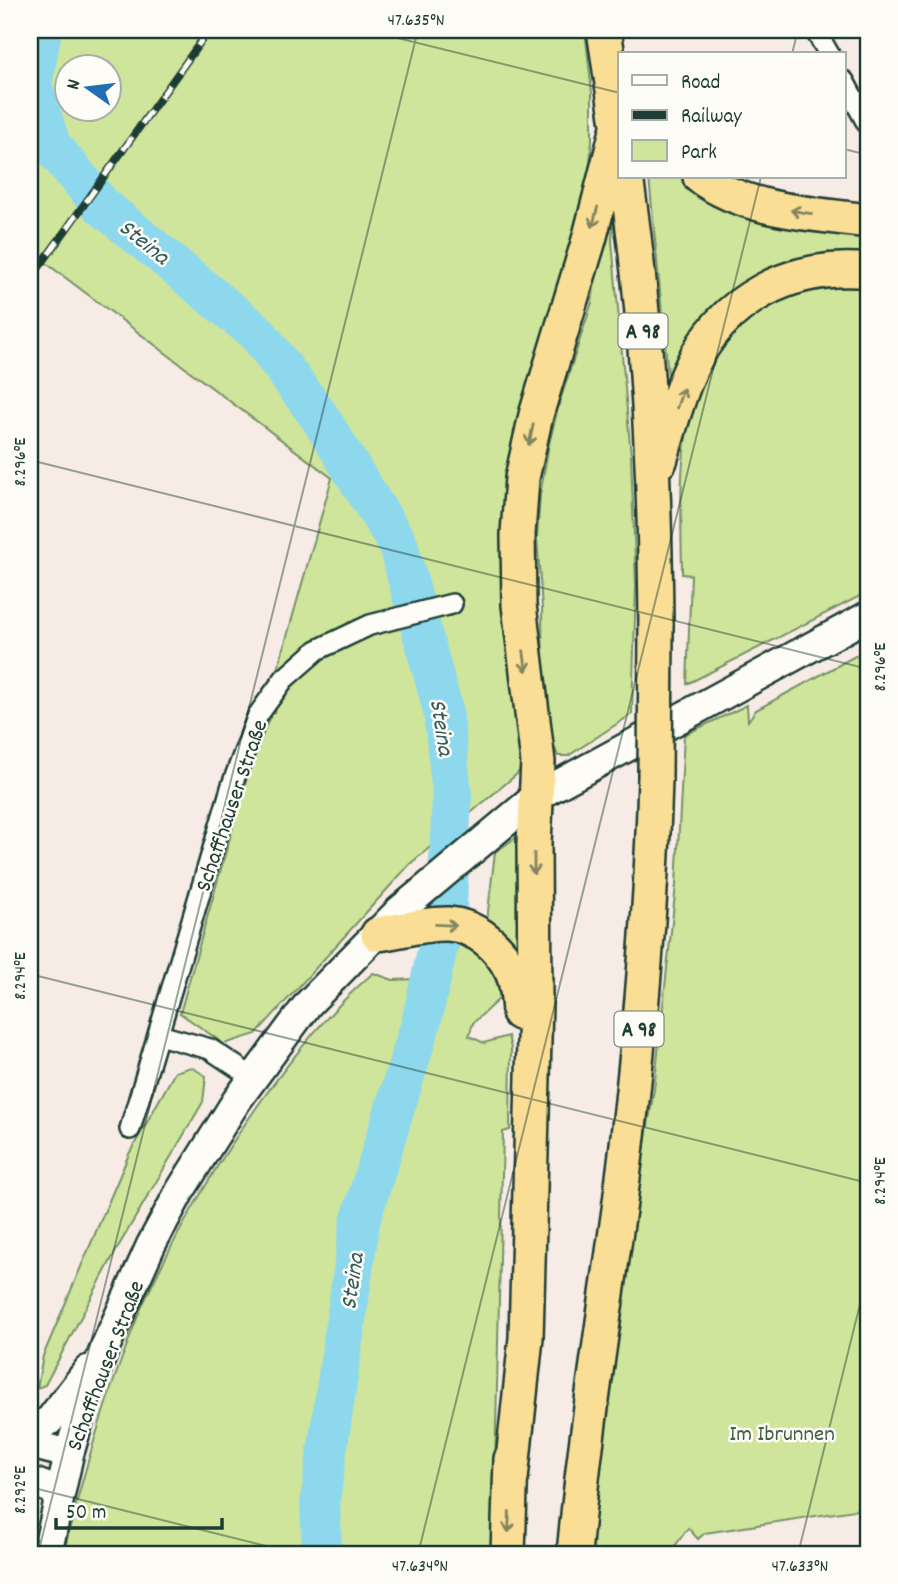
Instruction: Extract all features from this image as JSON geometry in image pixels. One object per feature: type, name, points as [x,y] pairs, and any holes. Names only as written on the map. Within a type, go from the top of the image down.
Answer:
[{"type":"highway","points":[[604,30],[615,82],[618,120]]},
{"type":"highway","points":[[511,1479],[526,1338],[535,1003],[534,843],[538,762],[519,605],[517,534],[522,478],[536,415],[618,136]]},
{"type":"highway","name":"A 98","points":[[573,1554],[637,1054],[653,853],[656,626],[653,487],[642,318],[626,178]]},
{"type":"highway","points":[[702,178],[722,190],[777,208],[868,221]]},
{"type":"highway","points":[[653,487],[690,369],[710,335],[736,307],[772,286],[805,274],[842,269],[868,271]]},
{"type":"highway","points":[[393,925],[450,924],[470,929],[488,939],[512,972],[517,989],[520,1017],[508,1554]]},
{"type":"main road","name":"Schaffhauser Straße","points":[[47,1554],[69,1454],[84,1403],[106,1345],[152,1245],[180,1191],[252,1077],[308,1004],[490,835],[537,796],[868,616]]},
{"type":"main road","points":[[30,1429],[49,1421],[106,1345]]},
{"type":"main road","points":[[30,1444],[69,1454]]},
{"type":"main road","points":[[30,1481],[61,1492]]},
{"type":"street","points":[[815,30],[828,52]]},
{"type":"street","points":[[846,85],[868,125]]},
{"type":"street","name":"Schaffhauser Straße","points":[[130,1129],[232,785],[258,715],[285,679],[317,650],[370,625],[452,604]]},
{"type":"street","points":[[159,1035],[210,1049],[252,1077]]},
{"type":"green space","points":[[30,30],[585,30],[592,93],[592,141],[588,183],[543,341],[524,764],[517,774],[410,864],[256,1034],[224,1044],[180,1013],[332,478],[30,251]]},
{"type":"green space","points":[[649,178],[684,178],[868,234],[868,258],[818,260],[668,375]]},
{"type":"green space","points":[[603,222],[613,224],[612,241],[631,456],[636,586],[632,714],[568,756],[558,756],[548,730],[543,687],[542,608],[537,538],[540,495],[559,404],[592,302]]},
{"type":"green space","points":[[868,283],[868,592],[687,684],[691,575],[682,574],[683,466],[695,397],[708,366],[728,337],[756,312],[779,299],[811,286]]},
{"type":"green space","name":"Im Ibrunnen","points":[[868,649],[868,1508],[705,1533],[698,1539],[688,1528],[675,1546],[675,1554],[589,1554],[620,1296],[654,1089],[676,885],[684,735],[747,705],[748,721],[756,710]]},
{"type":"green space","points":[[520,835],[520,966],[486,928],[495,852]]},
{"type":"green space","points":[[449,942],[470,949],[484,960],[494,976],[501,997],[473,1023],[469,1036],[484,1043],[508,1036],[511,1048],[510,1130],[503,1132],[493,1554],[64,1552],[97,1430],[137,1317],[183,1225],[228,1149],[300,1050],[357,987],[373,973],[393,980],[417,979],[424,943]]},
{"type":"green space","points":[[191,1067],[206,1076],[203,1102],[118,1247],[45,1385],[37,1388],[43,1356],[129,1154],[175,1072]]},
{"type":"waterway","name":"Steina","points":[[42,30],[32,85],[51,145],[102,206],[257,333],[319,416],[398,544],[443,710],[452,794],[447,906],[421,1023],[360,1222],[320,1501],[322,1554]]},
{"type":"railway","points":[[30,280],[209,30]]}]
